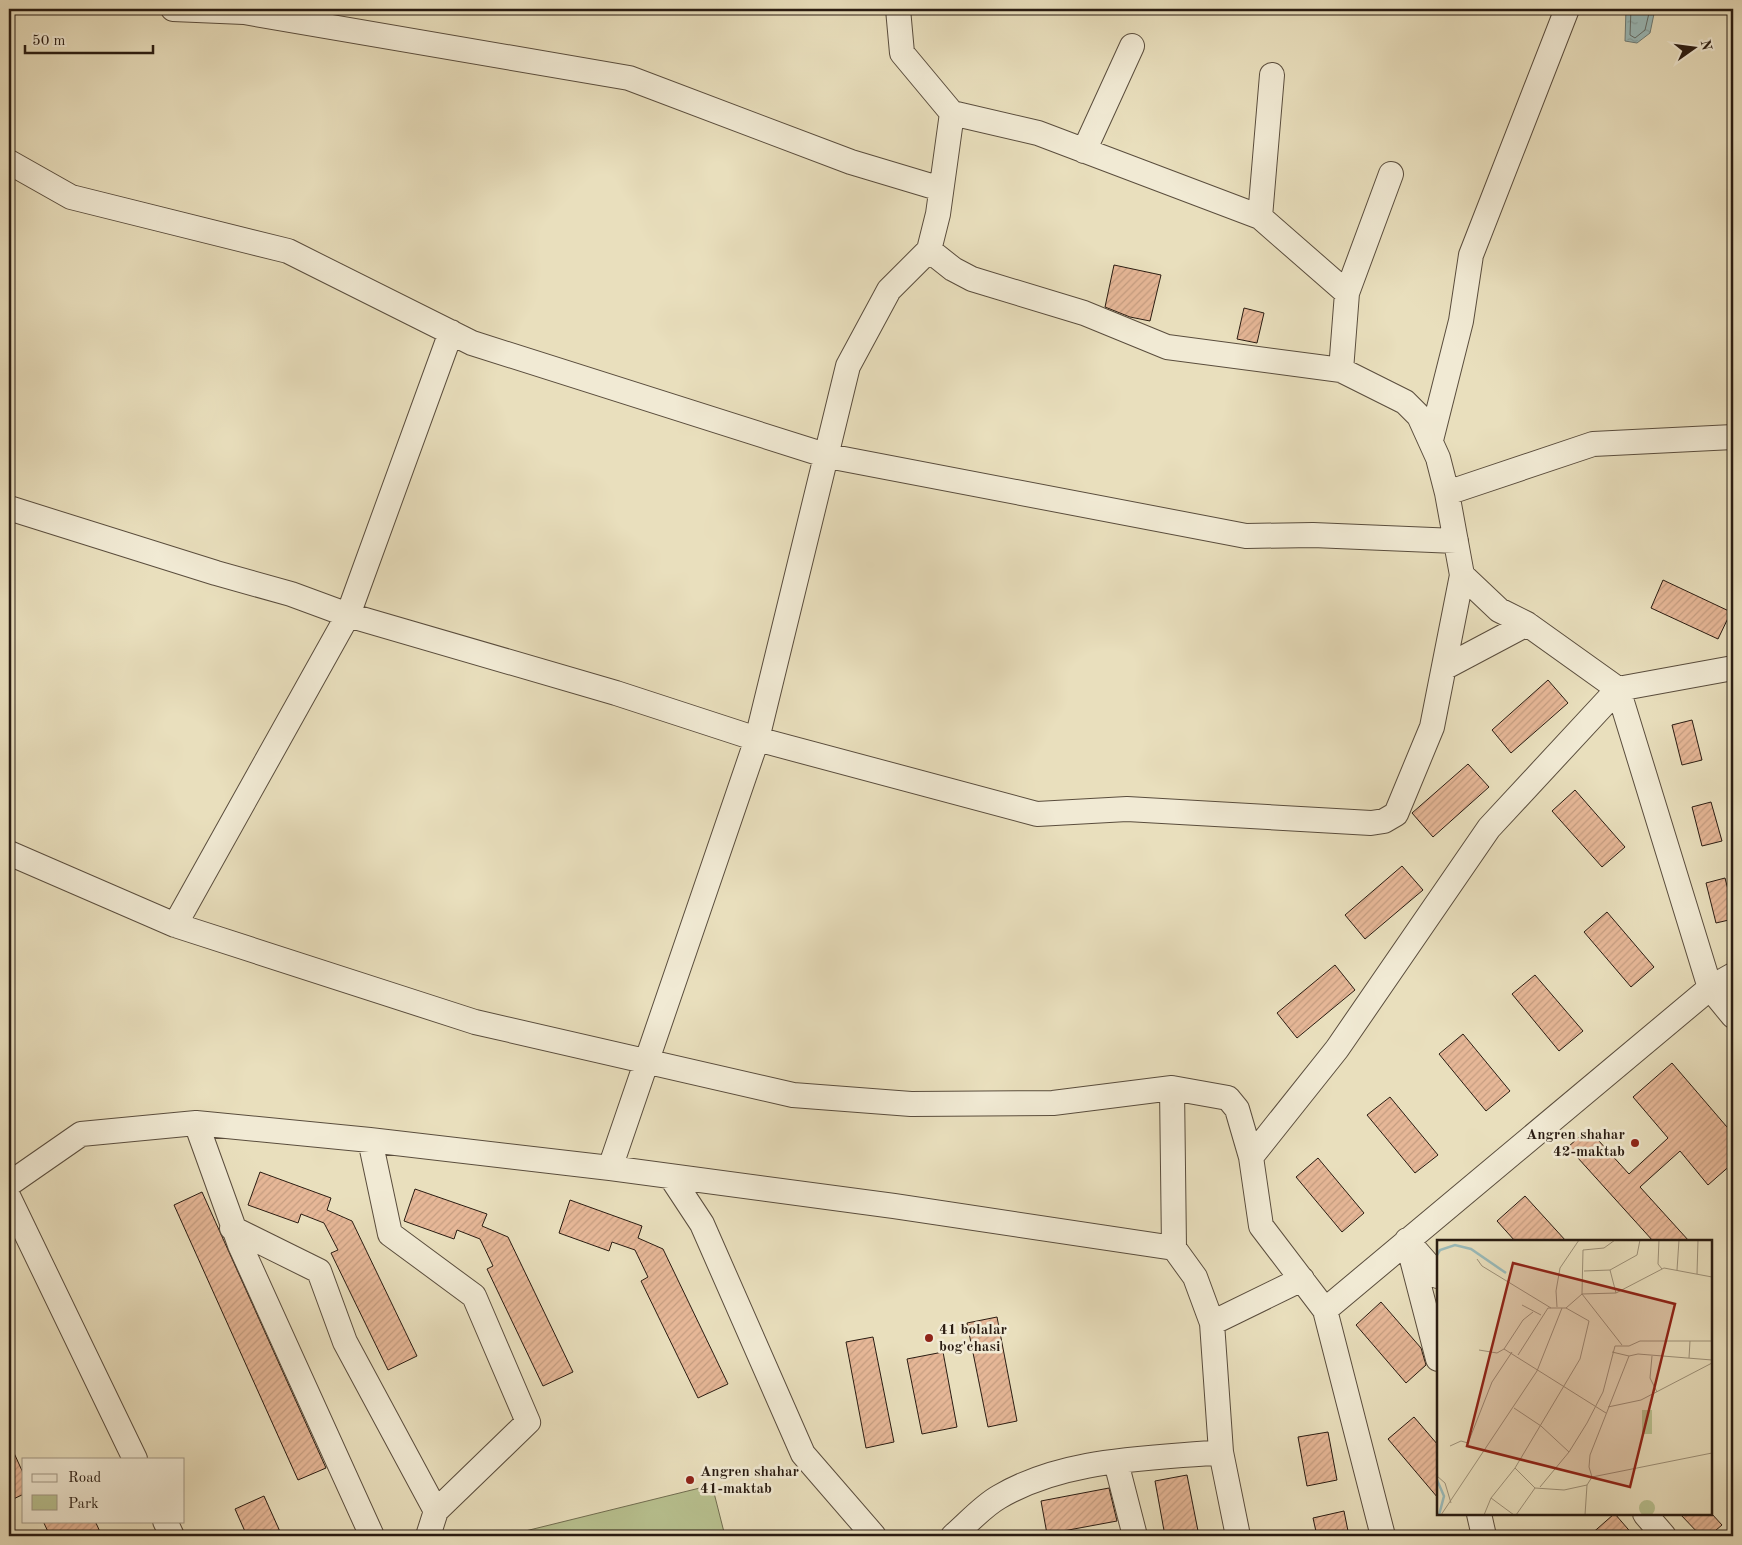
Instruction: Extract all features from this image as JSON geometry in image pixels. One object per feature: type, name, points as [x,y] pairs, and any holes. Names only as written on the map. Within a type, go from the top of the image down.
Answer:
[{"type":"street","points":[[173,9],[244,12],[629,78],[851,162],[941,190]]},
{"type":"street","points":[[898,9],[902,53],[952,114],[1038,133],[1260,217],[1347,293]]},
{"type":"street","points":[[1431,440],[1461,321],[1471,255],[1567,9]]},
{"type":"street","points":[[1084,151],[1132,46]]},
{"type":"street","points":[[1260,217],[1272,75]]},
{"type":"street","points":[[610,1168],[757,739],[828,456],[848,366],[889,290],[929,250],[938,214],[952,114]]},
{"type":"street","points":[[9,162],[72,197],[288,251],[472,343],[828,456],[1246,536],[1313,535],[1456,541]]},
{"type":"street","points":[[1341,370],[1347,293],[1391,174]]},
{"type":"street","points":[[9,508],[216,573],[291,594],[348,615],[616,693],[757,739],[1038,814],[1127,809],[1376,823],[1390,818],[1399,810],[1432,727],[1462,575],[1447,493],[1431,440],[1419,416],[1405,402],[1341,370],[1166,347],[1084,314],[972,279],[953,269],[929,250]]},
{"type":"street","points":[[175,925],[348,615],[451,332]]},
{"type":"street","points":[[1447,493],[1592,444],[1733,437]]},
{"type":"street","points":[[1462,575],[1499,610],[1527,624],[1618,689],[1710,988],[1733,1016]]},
{"type":"street","points":[[1444,668],[1527,624]]},
{"type":"street","points":[[1251,1157],[1337,1049],[1489,828],[1618,689],[1733,668]]},
{"type":"street","points":[[9,853],[175,925],[475,1022],[793,1095],[911,1104],[1053,1102],[1172,1088],[1223,1096],[1232,1101],[1237,1109],[1251,1157],[1261,1226],[1325,1310],[1383,1536]]},
{"type":"street","points":[[1325,1310],[1710,988],[1733,975]]},
{"type":"street","points":[[1172,1088],[1174,1248],[1195,1277],[1212,1323],[1221,1452],[1238,1536]]},
{"type":"street","points":[[9,1184],[82,1134],[196,1123],[370,1140],[610,1168],[894,1206],[1174,1248]]},
{"type":"street","points":[[196,1123],[232,1228],[372,1536]]},
{"type":"street","points":[[370,1140],[390,1234],[474,1296],[528,1422],[436,1511],[428,1536]]},
{"type":"street","points":[[671,1177],[702,1224],[803,1454],[874,1536]]},
{"type":"street","points":[[9,1198],[135,1458]]},
{"type":"street","points":[[232,1228],[319,1271],[345,1342],[436,1511]]},
{"type":"street","points":[[1407,1240],[1437,1275]]},
{"type":"street","points":[[1407,1240],[1437,1355]]},
{"type":"street","points":[[1212,1323],[1302,1279]]},
{"type":"street","points":[[953,1536],[997,1498],[1022,1484],[1055,1472],[1116,1462],[1221,1452]]},
{"type":"street","points":[[1116,1462],[1135,1536]]},
{"type":"street","points":[[1478,1515],[1484,1536]]},
{"type":"street","points":[[1646,1515],[1664,1536]]},
{"type":"street","points":[[165,1522],[172,1536]]},
{"type":"green space","points":[[712,1485],[725,1536],[505,1536]]},
{"type":"water","points":[[1626,9],[1655,9],[1650,33],[1637,43],[1625,41]]},
{"type":"building","points":[[1114,265],[1161,275],[1150,321],[1130,317],[1105,307]]},
{"type":"building","points":[[1244,308],[1264,313],[1257,343],[1237,339]]},
{"type":"building","points":[[1663,580],[1731,612],[1718,639],[1651,608]]},
{"type":"building","points":[[1548,680],[1568,703],[1511,753],[1492,730]]},
{"type":"building","points":[[1692,720],[1702,760],[1682,765],[1672,725]]},
{"type":"building","points":[[1468,764],[1489,787],[1433,837],[1412,813]]},
{"type":"building","points":[[1575,790],[1625,847],[1602,867],[1552,811]]},
{"type":"building","points":[[1711,802],[1722,841],[1702,846],[1692,807]]},
{"type":"building","points":[[1402,866],[1423,890],[1365,939],[1345,915]]},
{"type":"building","points":[[1725,878],[1733,909],[1733,919],[1716,923],[1706,883]]},
{"type":"building","points":[[1607,912],[1654,967],[1631,987],[1584,932]]},
{"type":"building","points":[[1335,965],[1355,990],[1297,1038],[1277,1013]]},
{"type":"building","points":[[1535,975],[1583,1031],[1559,1051],[1512,994]]},
{"type":"building","points":[[1463,1034],[1510,1091],[1486,1111],[1439,1054]]},
{"type":"building","points":[[1672,1063],[1733,1134],[1733,1163],[1708,1185],[1680,1151],[1640,1187],[1688,1240],[1652,1240],[1568,1147],[1588,1129],[1629,1174],[1668,1138],[1633,1097]]},
{"type":"building","points":[[1390,1097],[1438,1155],[1415,1173],[1367,1115]]},
{"type":"building","points":[[1318,1158],[1364,1213],[1342,1232],[1296,1177]]},
{"type":"building","points":[[260,1172],[331,1198],[327,1210],[352,1221],[417,1356],[388,1370],[331,1253],[338,1250],[324,1223],[301,1214],[298,1223],[248,1205]]},
{"type":"building","points":[[415,1189],[487,1214],[482,1226],[508,1237],[573,1372],[543,1386],[487,1269],[493,1266],[480,1239],[457,1230],[454,1239],[404,1221]]},
{"type":"building","points":[[202,1192],[326,1468],[298,1480],[174,1205]]},
{"type":"building","points":[[1525,1196],[1565,1240],[1514,1240],[1497,1221]]},
{"type":"building","points":[[570,1200],[642,1226],[638,1238],[663,1249],[728,1384],[698,1398],[641,1281],[648,1277],[635,1250],[612,1242],[609,1251],[559,1233]]},
{"type":"building","points":[[1381,1302],[1421,1348],[1426,1365],[1406,1383],[1356,1325]]},
{"type":"building","points":[[997,1317],[1017,1421],[988,1427],[967,1323]]},
{"type":"building","points":[[873,1337],[894,1442],[866,1448],[846,1342]]},
{"type":"building","points":[[943,1352],[957,1427],[922,1434],[907,1359]]},
{"type":"building","points":[[1414,1417],[1437,1444],[1437,1497],[1388,1439]]},
{"type":"building","points":[[1328,1432],[1337,1480],[1307,1486],[1298,1437]]},
{"type":"building","points":[[9,1442],[22,1471],[22,1495],[9,1501]]},
{"type":"building","points":[[1187,1475],[1199,1536],[1165,1536],[1155,1481]]},
{"type":"building","points":[[1109,1488],[1117,1521],[1047,1534],[1041,1501]]},
{"type":"building","points":[[264,1496],[282,1536],[247,1536],[235,1509]]},
{"type":"building","points":[[1344,1511],[1349,1536],[1317,1536],[1313,1518]]},
{"type":"building","points":[[1712,1514],[1722,1525],[1709,1536],[1701,1536],[1681,1515]]},
{"type":"building","points":[[1613,1515],[1616,1515],[1634,1536],[1589,1536]]},
{"type":"building","points":[[43,1522],[95,1522],[102,1536],[50,1536]]},
{"type":"place","name":"Angren shahar 42-maktab","points":[[1635,1143]]},
{"type":"place","name":"41 bolalar bog'chasi","points":[[929,1338]]},
{"type":"place","name":"Angren shahar 41-maktab","points":[[690,1480]]}]
